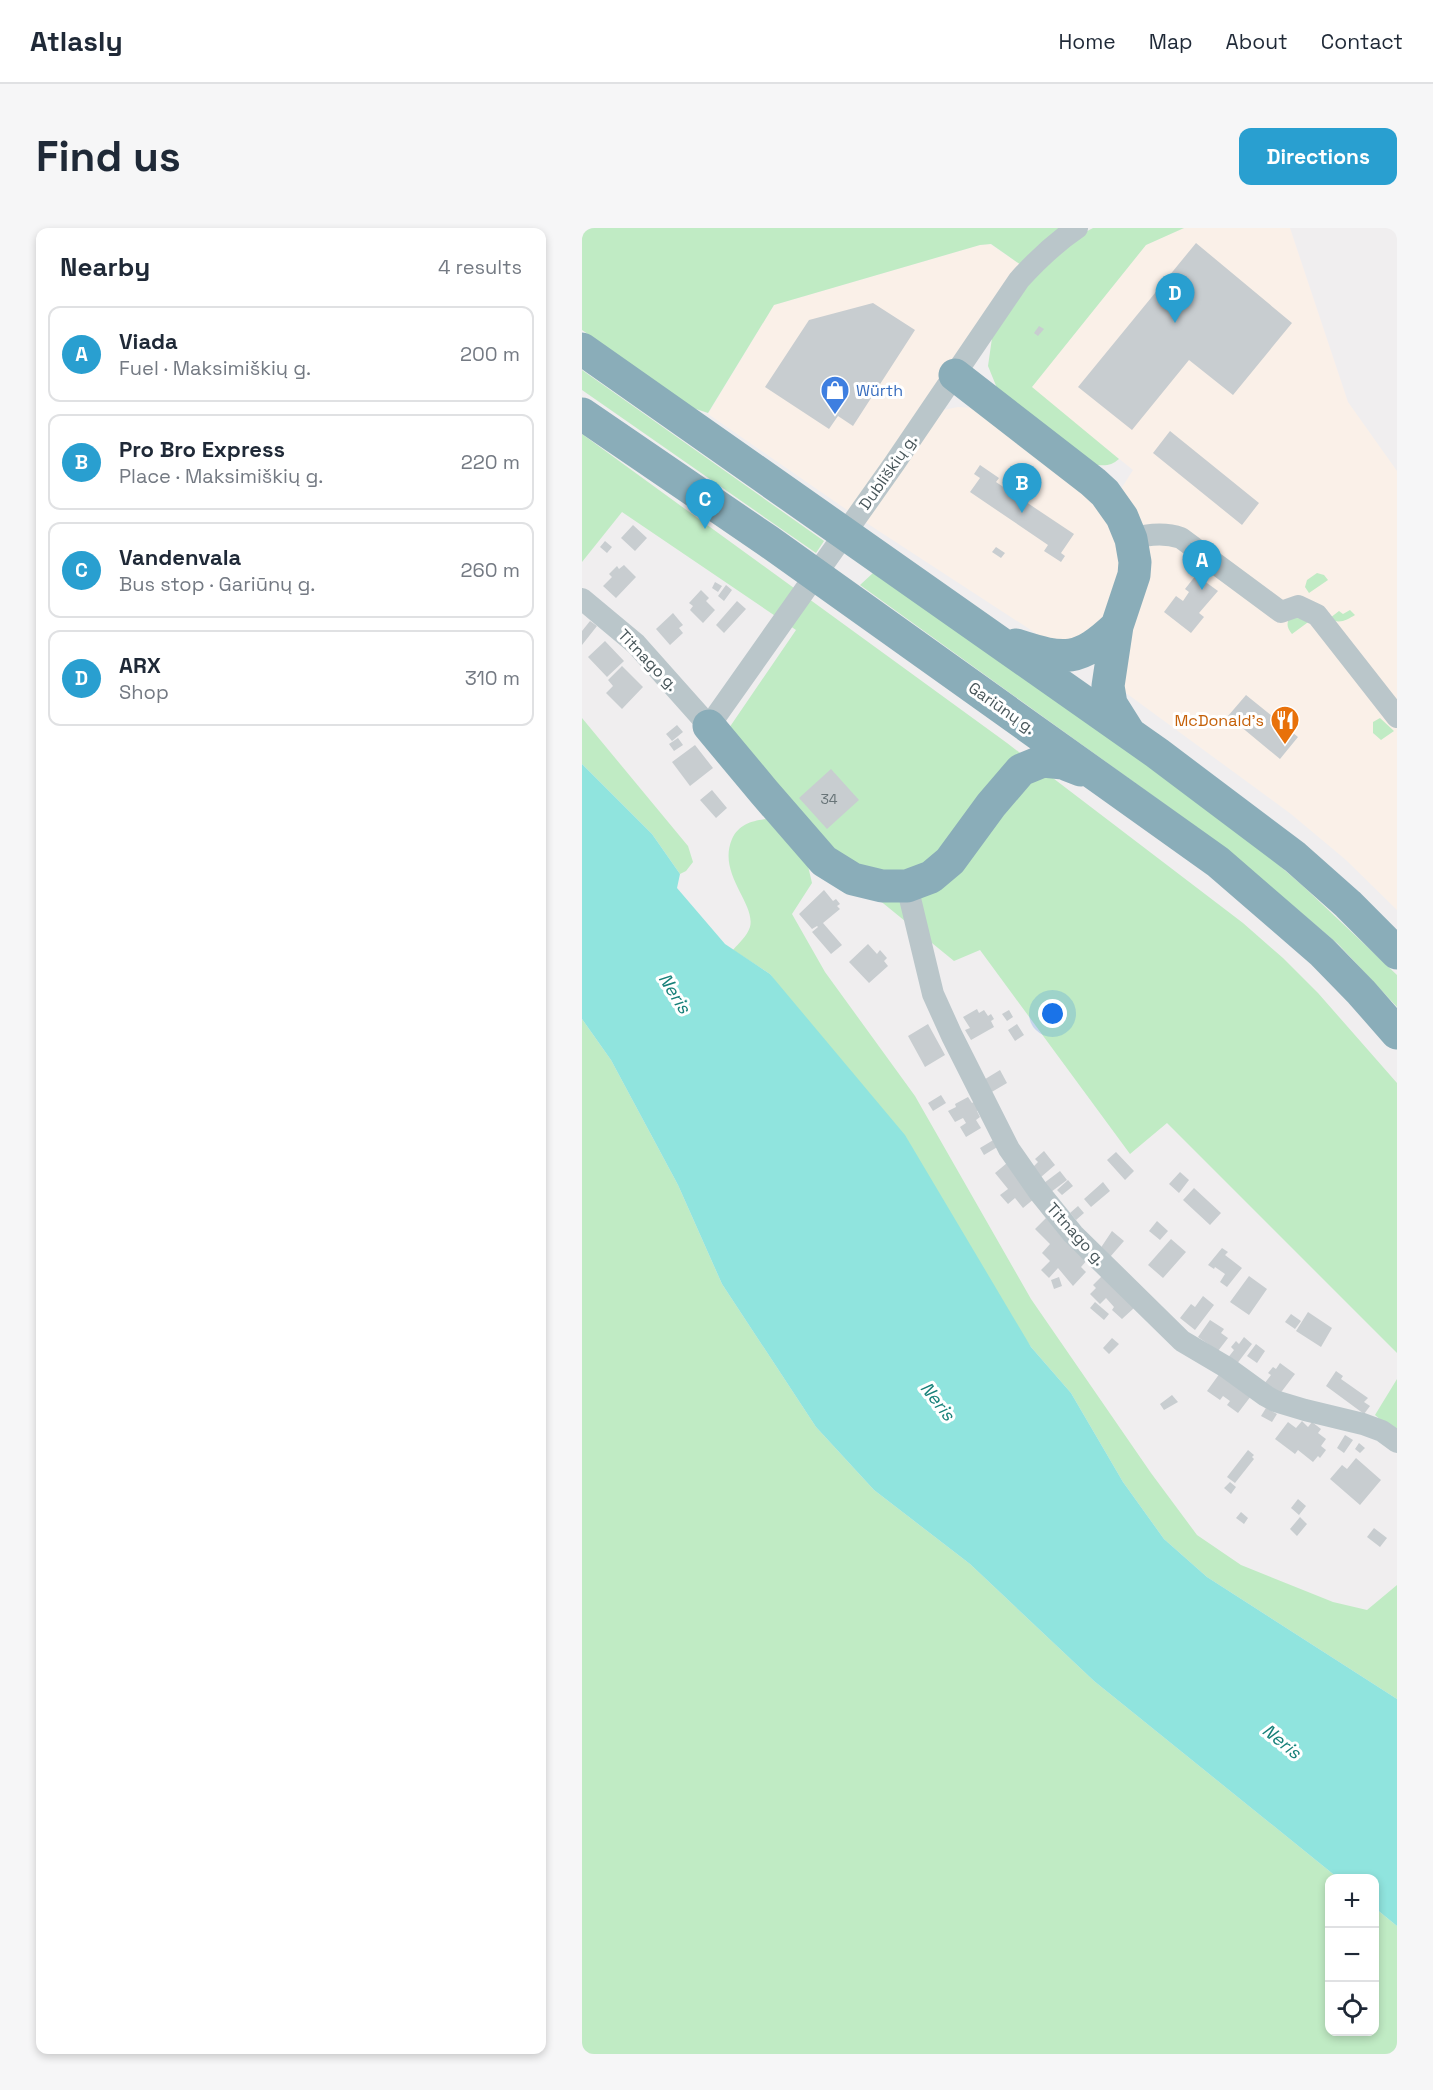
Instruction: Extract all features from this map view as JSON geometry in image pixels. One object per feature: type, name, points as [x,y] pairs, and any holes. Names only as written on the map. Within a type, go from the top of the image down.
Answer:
[{"type":"highway","points":[[582,349],[1130,734],[1295,857],[1348,904],[1397,953]]},
{"type":"highway","points":[[955,375],[1094,482],[1122,517],[1131,539],[1135,562],[1134,575],[1117,626],[1108,686],[1111,704],[1130,734]]},
{"type":"highway","name":"Gariūnų g.","points":[[582,414],[768,541],[1218,862],[1322,952],[1397,1033]]},
{"type":"highway","points":[[995,638],[1047,655],[1063,656],[1087,651],[1117,626]]},
{"type":"highway","points":[[981,693],[1012,730],[1016,746],[1014,763],[991,805]]},
{"type":"highway","points":[[709,726],[824,861],[838,872],[860,881],[882,886],[907,886],[931,877],[950,861],[991,805],[1021,770],[1037,762],[1063,763],[1102,778]]},
{"type":"street","name":"Dubliškių g.","points":[[709,726],[1019,280],[1046,251],[1077,228]]},
{"type":"street","points":[[1131,539],[1161,534],[1181,538],[1281,612],[1298,606],[1317,615],[1397,717]]},
{"type":"street","name":"Titnago g.","points":[[582,598],[636,644],[709,726]]},
{"type":"street","name":"Titnago g.","points":[[907,886],[933,994],[952,1036],[1009,1149],[1073,1234],[1182,1341],[1227,1367],[1266,1396],[1305,1410],[1363,1424],[1382,1431],[1397,1442]]},
{"type":"shaded area","points":[[1184,228],[1290,228],[1348,402],[1397,471],[1397,910],[1346,860],[1291,814],[1126,693],[1123,685],[1121,489],[1133,470],[1031,388],[1146,245]]},
{"type":"shaded area","points":[[990,244],[1021,265],[850,512],[708,414],[774,305]]},
{"type":"shaded area","points":[[958,407],[975,408],[1108,514],[1124,568],[1104,627],[1060,649],[865,522],[943,410]]},
{"type":"green space","points":[[582,228],[1060,228],[1021,265],[991,244],[980,245],[774,305],[708,413],[693,408],[582,330]]},
{"type":"green space","points":[[1093,228],[1184,228],[1146,245],[1032,387],[1119,459],[1112,464],[1104,465],[1097,465],[999,393],[988,366],[992,338],[1028,281],[1074,238]]},
{"type":"green space","points":[[582,370],[824,541],[816,553],[582,390]]},
{"type":"green space","points":[[582,434],[1007,743],[1243,923],[1318,993],[1397,1083],[1397,1353],[1167,1123],[1130,1154],[980,950],[954,961],[835,864],[727,731],[796,630],[622,512],[582,562]]},
{"type":"green space","points":[[873,573],[1215,810],[1303,886],[1397,975],[1397,1007],[1338,944],[1220,844],[860,585]]},
{"type":"green space","points":[[1317,573],[1324,575],[1328,580],[1309,593],[1305,587],[1307,580]]},
{"type":"green space","points":[[1350,610],[1355,615],[1346,620],[1336,621],[1330,618],[1339,611],[1343,614]]},
{"type":"green space","points":[[1290,617],[1311,620],[1292,634],[1288,626]]},
{"type":"green space","points":[[582,718],[688,846],[693,862],[686,871],[680,874],[652,834],[582,764]]},
{"type":"green space","points":[[1380,718],[1394,731],[1381,740],[1373,733],[1373,722]]},
{"type":"green space","points":[[766,819],[808,866],[812,883],[792,914],[825,972],[915,1096],[1031,1299],[1151,1473],[1197,1535],[1241,1565],[1333,1602],[1367,1610],[1397,1585],[1397,1699],[1207,1577],[1164,1539],[1123,1482],[1071,1393],[1031,1347],[770,974],[733,950],[749,930],[750,918],[729,864],[732,839],[742,827],[751,822]]},
{"type":"green space","points":[[582,1019],[611,1060],[678,1185],[722,1284],[816,1427],[874,1490],[970,1564],[1094,1681],[1333,1874],[1325,1874],[1325,2036],[1379,2036],[1379,1911],[1397,1926],[1397,2054],[582,2054]]},
{"type":"green space","points":[[1397,1379],[1397,1434],[1375,1415]]},
{"type":"water","name":"Neris","points":[[582,764],[652,834],[680,874],[677,888],[725,944],[770,974],[905,1135],[1031,1347],[1071,1393],[1123,1482],[1164,1539],[1207,1577],[1397,1699],[1397,1926],[1379,1911],[1379,1874],[1333,1874],[1094,1681],[970,1564],[874,1490],[816,1427],[722,1284],[678,1185],[611,1060],[582,1019]]},
{"type":"building","points":[[1196,243],[1292,323],[1233,395],[1189,360],[1132,430],[1078,387]]},
{"type":"building","points":[[873,303],[915,330],[853,426],[838,416],[829,429],[765,387],[809,320]]},
{"type":"building","points":[[1039,326],[1044,329],[1038,336],[1034,333]]},
{"type":"building","points":[[1170,431],[1259,503],[1242,525],[1153,453]]},
{"type":"building","points":[[980,465],[999,478],[996,482],[1074,534],[1061,553],[1065,556],[1061,562],[1044,551],[1048,545],[970,492],[980,478],[974,474]]},
{"type":"building","points":[[633,525],[647,538],[635,551],[621,538]]},
{"type":"building","points":[[605,541],[612,547],[607,553],[600,547]]},
{"type":"building","points":[[996,547],[1005,553],[1001,558],[992,552]]},
{"type":"building","points":[[624,565],[636,577],[616,598],[603,586],[612,577],[609,574],[617,566],[619,569]]},
{"type":"building","points":[[1196,575],[1218,591],[1199,613],[1204,617],[1191,633],[1164,612],[1176,596],[1183,601],[1189,592],[1185,589]]},
{"type":"building","points":[[715,582],[722,586],[718,592],[712,588]]},
{"type":"building","points":[[726,585],[732,590],[724,601],[718,596]]},
{"type":"building","points":[[701,590],[709,598],[706,601],[715,610],[703,623],[690,610],[693,606],[689,603]]},
{"type":"building","points":[[737,601],[746,609],[724,633],[716,625]]},
{"type":"building","points":[[673,613],[683,625],[679,628],[683,633],[670,645],[656,629]]},
{"type":"building","points":[[590,621],[597,626],[582,645],[582,631]]},
{"type":"building","points":[[605,641],[624,661],[607,677],[588,657]]},
{"type":"building","points":[[622,666],[643,687],[622,709],[606,693],[613,686],[608,680]]},
{"type":"building","points":[[1246,695],[1298,737],[1280,759],[1228,716]]},
{"type":"building","points":[[677,725],[683,732],[672,741],[666,734]]},
{"type":"building","points":[[678,738],[683,745],[674,751],[669,744]]},
{"type":"building","points":[[695,745],[713,768],[690,786],[672,762]]},
{"type":"building","points":[[831,769],[859,800],[827,829],[799,798]]},
{"type":"building","points":[[712,790],[727,808],[716,818],[700,800]]},
{"type":"building","points":[[824,890],[833,901],[836,899],[840,904],[837,906],[840,909],[823,923],[842,945],[831,954],[812,932],[818,927],[812,929],[799,914]]},
{"type":"building","points":[[868,944],[877,954],[880,950],[887,958],[884,961],[888,966],[869,983],[849,962]]},
{"type":"building","points":[[977,1009],[979,1013],[984,1010],[988,1016],[991,1014],[994,1027],[971,1040],[965,1030],[970,1028],[963,1017]]},
{"type":"building","points":[[1009,1010],[1013,1017],[1007,1021],[1002,1014]]},
{"type":"building","points":[[928,1024],[945,1055],[925,1067],[908,1036]]},
{"type":"building","points":[[1017,1024],[1024,1035],[1015,1041],[1008,1030]]},
{"type":"building","points":[[1000,1070],[1007,1083],[990,1093],[982,1081]]},
{"type":"building","points":[[941,1095],[946,1103],[933,1111],[928,1103]]},
{"type":"building","points":[[968,1097],[972,1103],[977,1100],[981,1108],[977,1111],[980,1117],[976,1120],[981,1128],[966,1137],[960,1127],[966,1123],[963,1118],[955,1122],[948,1111]]},
{"type":"building","points":[[995,1139],[999,1146],[984,1155],[980,1148]]},
{"type":"building","points":[[1044,1151],[1055,1165],[1041,1177],[1033,1167],[1038,1162],[1035,1159]]},
{"type":"building","points":[[1116,1152],[1134,1171],[1125,1180],[1107,1160]]},
{"type":"building","points":[[1007,1163],[1035,1198],[1023,1208],[1015,1198],[1008,1204],[1000,1195],[1008,1189],[995,1173]]},
{"type":"building","points":[[1060,1171],[1067,1180],[1051,1192],[1044,1183]]},
{"type":"building","points":[[1180,1172],[1189,1180],[1179,1193],[1169,1184]]},
{"type":"building","points":[[1068,1180],[1073,1186],[1062,1195],[1057,1190]]},
{"type":"building","points":[[1103,1182],[1110,1191],[1091,1207],[1084,1199]]},
{"type":"building","points":[[1194,1188],[1221,1213],[1210,1225],[1183,1200]]},
{"type":"building","points":[[1078,1206],[1084,1213],[1076,1220],[1070,1213]]},
{"type":"building","points":[[1046,1218],[1088,1259],[1081,1267],[1086,1272],[1073,1286],[1058,1268],[1049,1278],[1041,1270],[1050,1261],[1042,1253],[1050,1244],[1035,1229]]},
{"type":"building","points":[[1157,1221],[1168,1231],[1160,1240],[1149,1231]]},
{"type":"building","points":[[1112,1231],[1124,1241],[1110,1257],[1100,1249]]},
{"type":"building","points":[[1171,1239],[1186,1252],[1163,1278],[1148,1265]]},
{"type":"building","points":[[1222,1248],[1228,1252],[1225,1255],[1242,1268],[1227,1287],[1220,1282],[1225,1274],[1208,1265]]},
{"type":"building","points":[[1102,1276],[1134,1308],[1122,1319],[1112,1310],[1114,1307],[1106,1298],[1100,1304],[1090,1294],[1096,1288],[1093,1285]]},
{"type":"building","points":[[1249,1276],[1267,1289],[1249,1315],[1230,1302]]},
{"type":"building","points":[[1059,1277],[1062,1286],[1054,1289],[1051,1280]]},
{"type":"building","points":[[1203,1296],[1214,1305],[1195,1330],[1180,1318],[1191,1304],[1195,1307]]},
{"type":"building","points":[[1095,1302],[1109,1314],[1104,1320],[1090,1308]]},
{"type":"building","points":[[1308,1312],[1332,1328],[1321,1347],[1296,1331]]},
{"type":"building","points":[[1291,1314],[1301,1321],[1295,1329],[1285,1322]]},
{"type":"building","points":[[1210,1320],[1224,1329],[1221,1333],[1228,1338],[1218,1351],[1198,1337]]},
{"type":"building","points":[[1244,1337],[1252,1344],[1236,1365],[1227,1359],[1234,1350],[1231,1347],[1236,1341],[1239,1344]]},
{"type":"building","points":[[1112,1338],[1119,1344],[1109,1354],[1103,1348]]},
{"type":"building","points":[[1256,1344],[1265,1351],[1257,1363],[1247,1356]]},
{"type":"building","points":[[1280,1363],[1295,1374],[1279,1395],[1264,1384],[1271,1375],[1268,1373],[1273,1367],[1276,1369]]},
{"type":"building","points":[[1336,1371],[1343,1376],[1341,1379],[1368,1398],[1364,1402],[1370,1406],[1364,1414],[1326,1386]]},
{"type":"building","points":[[1220,1373],[1251,1396],[1238,1413],[1227,1405],[1230,1401],[1223,1396],[1220,1400],[1207,1391]]},
{"type":"building","points":[[1172,1395],[1178,1402],[1164,1410],[1160,1404]]},
{"type":"building","points":[[1266,1408],[1277,1414],[1272,1422],[1261,1416]]},
{"type":"building","points":[[1302,1421],[1308,1427],[1312,1422],[1321,1429],[1318,1433],[1326,1439],[1321,1446],[1326,1450],[1320,1458],[1318,1456],[1313,1462],[1298,1450],[1295,1454],[1275,1439],[1288,1422],[1296,1428]]},
{"type":"building","points":[[1345,1435],[1353,1440],[1344,1453],[1337,1448]]},
{"type":"building","points":[[1359,1443],[1365,1448],[1360,1453],[1355,1449]]},
{"type":"building","points":[[1248,1450],[1254,1455],[1252,1457],[1254,1459],[1235,1483],[1227,1477]]},
{"type":"building","points":[[1356,1458],[1381,1480],[1360,1505],[1330,1479],[1342,1465],[1347,1469]]},
{"type":"building","points":[[1230,1482],[1236,1487],[1231,1494],[1224,1488]]},
{"type":"building","points":[[1298,1499],[1306,1506],[1299,1515],[1291,1508]]},
{"type":"building","points":[[1241,1512],[1248,1518],[1244,1524],[1236,1518]]},
{"type":"building","points":[[1300,1517],[1307,1524],[1297,1536],[1290,1529]]},
{"type":"building","points":[[1374,1528],[1387,1538],[1380,1547],[1367,1537]]},
{"type":"place","name":"ARX","points":[[1175,323]]},
{"type":"place","name":"Würth","points":[[835,416]]},
{"type":"place","name":"Pro Bro Express","points":[[1022,513]]},
{"type":"place","name":"Vandenvala","points":[[705,529]]},
{"type":"place","name":"Viada","points":[[1202,590]]},
{"type":"place","name":"McDonald's","points":[[1285,746]]}]
